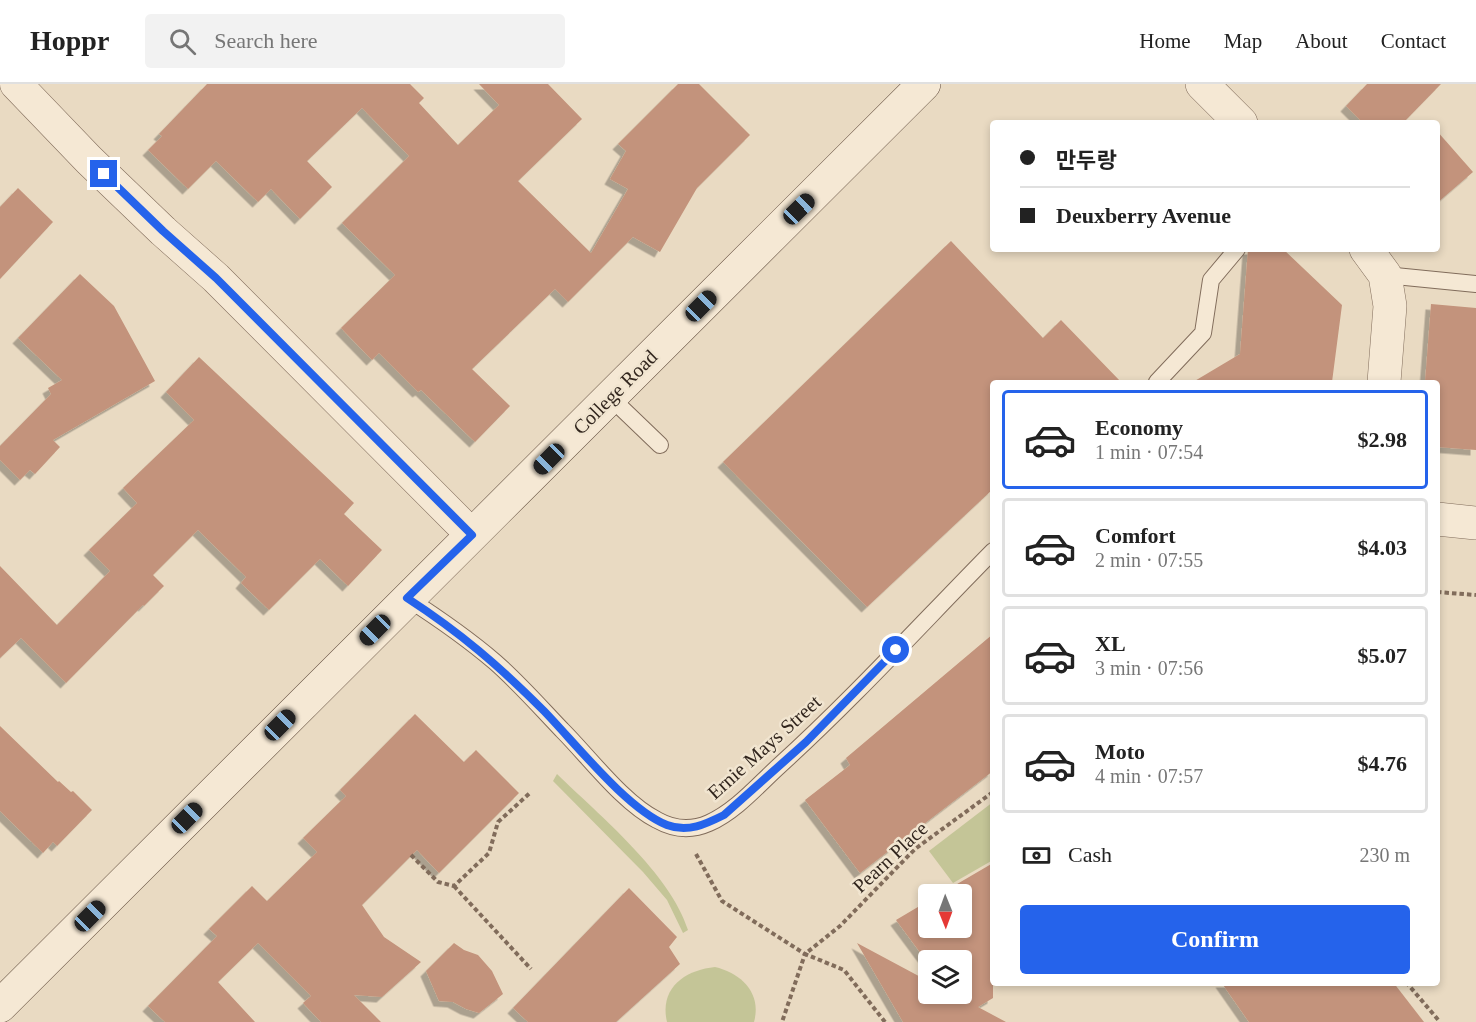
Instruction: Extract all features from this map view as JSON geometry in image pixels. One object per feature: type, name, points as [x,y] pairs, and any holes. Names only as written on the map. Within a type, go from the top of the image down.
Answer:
[{"type":"main road","name":"College Road","points":[[0,1006],[924,84]]},
{"type":"main road","points":[[1202,84],[1238,120]]},
{"type":"main road","points":[[1368,252],[1385,275],[1390,306],[1384,380]]},
{"type":"main road","points":[[1440,519],[1476,523]]},
{"type":"street","points":[[16,84],[146,215],[216,278],[472,535]]},
{"type":"lane","points":[[1159,380],[1203,333],[1211,280],[1234,252]]},
{"type":"lane","points":[[1385,275],[1476,284]]},
{"type":"lane","points":[[610,397],[660,445]]},
{"type":"lane","name":"Ernie Mays Street","points":[[684,828],[708,823],[724,815],[740,802],[806,742],[990,554]]},
{"type":"lane","points":[[407,598],[455,630],[497,664],[641,810],[670,826],[684,828]]},
{"type":"path","points":[[1440,592],[1476,595]]},
{"type":"path","points":[[454,886],[489,853],[498,822],[531,792]]},
{"type":"path","name":"Pearn Place","points":[[805,954],[840,926],[915,849],[990,794]]},
{"type":"path","points":[[684,828],[722,901],[805,954],[844,970],[885,1022]]},
{"type":"path","points":[[411,855],[438,882],[454,886],[531,969]]},
{"type":"path","points":[[782,1022],[805,954]]},
{"type":"path","points":[[1409,986],[1440,1022]]},
{"type":"green space","points":[[557,774],[632,846],[650,867],[666,887],[688,930],[683,933],[667,900],[643,872],[553,781]]},
{"type":"green space","points":[[990,804],[990,862],[953,883],[929,851]]},
{"type":"green space","points":[[715,967],[741,979],[752,993],[756,1012],[754,1022],[667,1022],[667,999],[677,983],[694,972]]},
{"type":"building","points":[[207,84],[410,84],[424,98],[419,103],[458,145],[499,105],[479,84],[548,84],[582,119],[518,181],[591,253],[628,189],[610,179],[626,151],[618,144],[678,84],[699,84],[750,135],[697,188],[660,252],[633,237],[568,302],[555,289],[472,369],[510,406],[475,442],[421,390],[418,392],[379,353],[372,360],[341,328],[395,275],[342,223],[409,156],[362,108],[307,161],[332,187],[300,219],[271,189],[258,202],[216,161],[188,189],[148,150],[162,136],[159,134]]},
{"type":"building","points":[[1367,84],[1441,84],[1406,120],[1360,120],[1346,106]]},
{"type":"building","points":[[1440,134],[1473,172],[1440,200]]},
{"type":"building","points":[[18,188],[53,222],[0,279],[0,207]]},
{"type":"building","points":[[951,241],[1043,338],[1061,320],[1119,380],[990,380],[990,492],[867,607],[723,462]]},
{"type":"building","points":[[1248,252],[1286,252],[1342,305],[1332,380],[1196,380],[1240,354]]},
{"type":"building","points":[[80,274],[114,306],[155,381],[53,440],[60,447],[35,474],[30,470],[20,480],[0,460],[0,446],[51,394],[48,388],[62,380],[18,338]]},
{"type":"building","points":[[1431,304],[1476,308],[1476,450],[1440,447],[1440,380],[1425,380]]},
{"type":"building","points":[[199,357],[354,503],[344,514],[382,550],[348,586],[320,559],[269,610],[241,583],[246,577],[198,530],[153,575],[164,586],[66,683],[21,638],[0,658],[0,566],[57,625],[110,571],[89,550],[137,503],[123,488],[194,420],[166,392]]},
{"type":"building","points":[[990,637],[990,773],[860,873],[805,800],[850,765],[846,758]]},
{"type":"building","points":[[415,714],[464,762],[476,750],[519,793],[439,873],[417,850],[362,905],[384,937],[421,962],[382,997],[354,995],[381,1022],[321,1022],[303,1003],[311,996],[258,943],[218,982],[255,1022],[165,1022],[148,1006],[217,936],[209,929],[252,886],[267,901],[317,852],[303,838],[346,796],[340,790]]},
{"type":"building","points":[[0,726],[58,782],[71,792],[73,791],[92,810],[57,846],[53,842],[43,853],[0,811]]},
{"type":"building","points":[[990,865],[990,986],[993,986],[993,998],[978,1007],[1006,1022],[903,1022],[857,943],[918,976],[918,1004],[972,1004],[972,950],[918,950],[896,920],[918,907],[918,938],[972,938],[972,884],[957,884]]},
{"type":"building","points":[[629,888],[677,937],[669,947],[680,964],[616,1022],[528,1022],[513,1008]]},
{"type":"building","points":[[454,943],[478,955],[492,971],[503,994],[479,1013],[453,1002],[439,1001],[426,971]]},
{"type":"building","points":[[1224,986],[1396,986],[1424,1022],[1249,1022]]},
{"type":"route","points":[[104,174],[216,278],[443,503],[472,535],[407,598],[455,630],[497,664],[616,787],[641,810],[656,820],[670,826],[684,828],[696,827],[724,815],[806,742],[896,650]]}]
